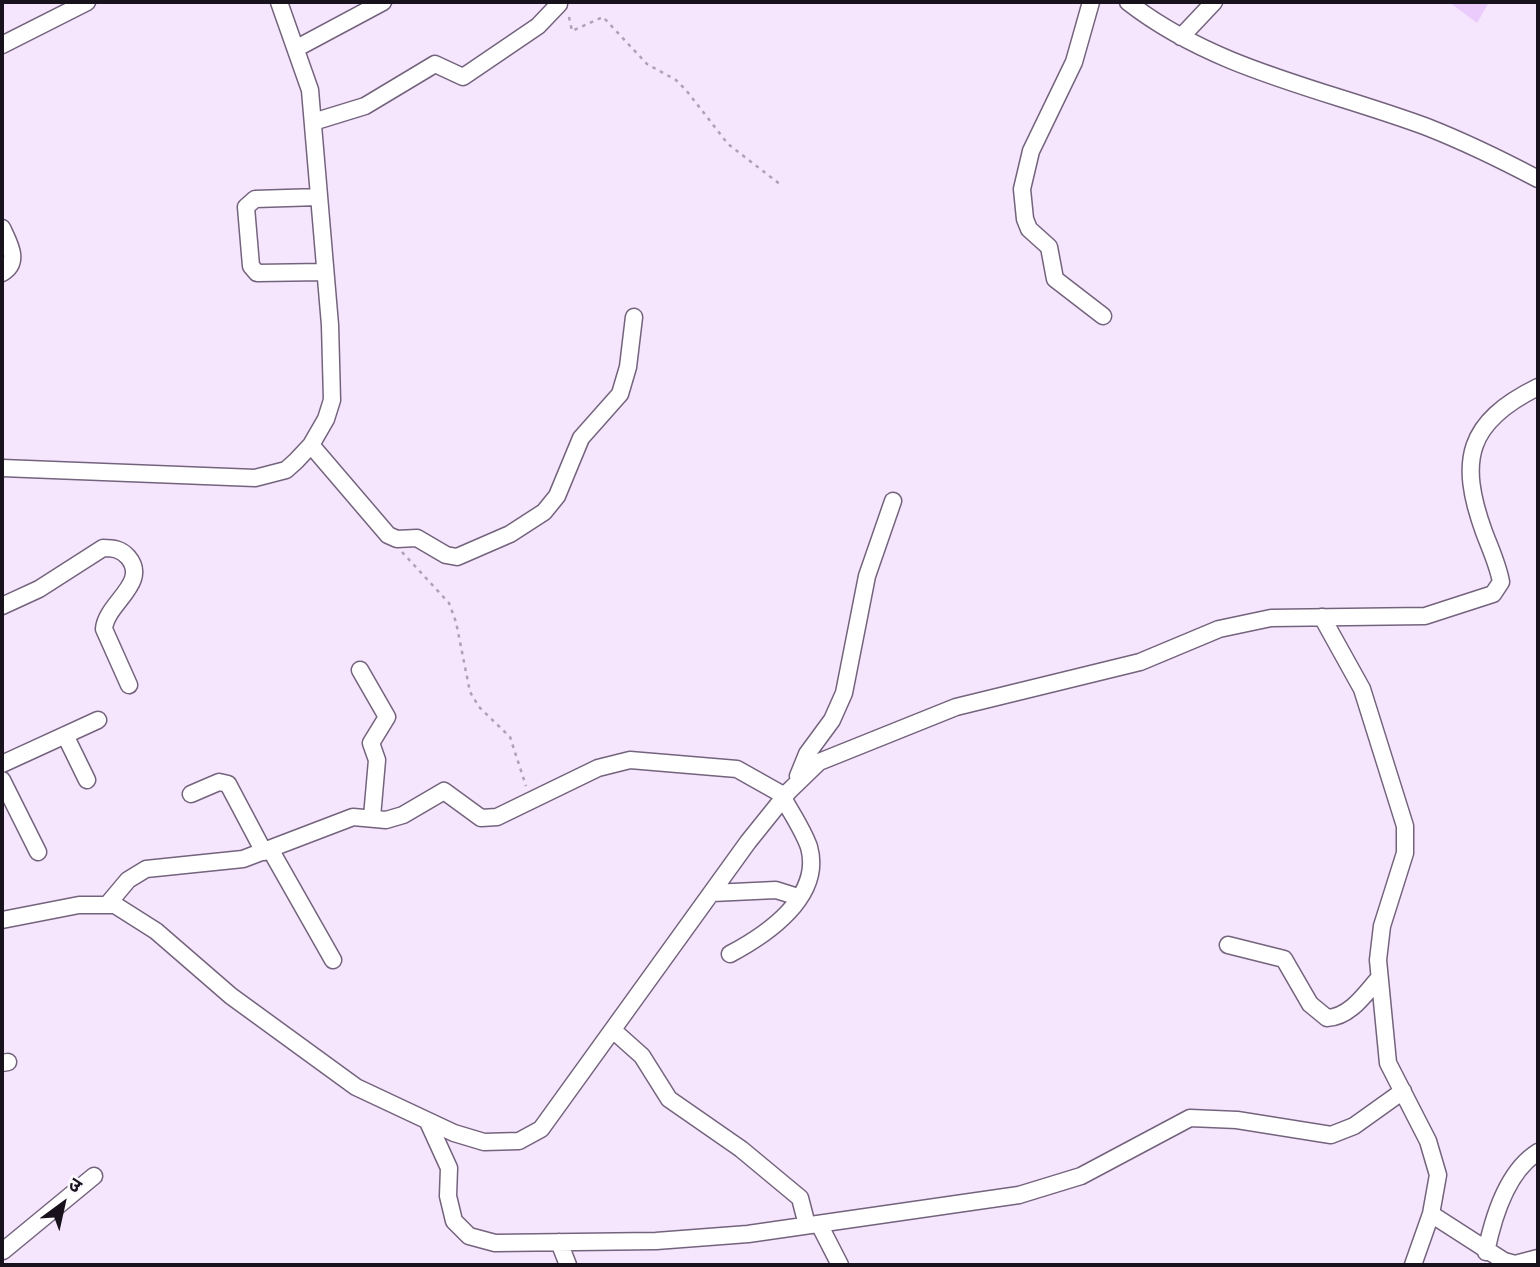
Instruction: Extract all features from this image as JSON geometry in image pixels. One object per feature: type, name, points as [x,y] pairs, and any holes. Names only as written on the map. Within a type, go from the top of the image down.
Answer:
[{"type":"street","points":[[2,45],[87,2]]},
{"type":"street","points":[[2,468],[255,478],[286,470],[311,445],[326,419],[332,400],[332,350],[310,90],[279,2]]},
{"type":"street","points":[[297,48],[383,2]]},
{"type":"street","points":[[1091,2],[1074,62],[1031,151],[1022,189],[1029,229],[1049,247],[1055,279],[1103,316]]},
{"type":"street","points":[[1128,2],[1157,25],[1181,37],[1270,75],[1428,127],[1491,154],[1538,179]]},
{"type":"street","points":[[1181,37],[1214,2]]},
{"type":"street","points":[[313,122],[365,106],[435,64],[464,77],[538,26],[559,4]]},
{"type":"street","points":[[318,197],[255,199],[246,207],[251,266],[257,273],[324,272]]},
{"type":"street","points":[[2,228],[14,255],[12,263],[2,273]]},
{"type":"street","points":[[311,445],[392,538],[417,538],[446,555],[457,557],[510,534],[544,512],[557,496],[581,438],[620,394],[628,367],[634,317]]},
{"type":"street","points":[[2,920],[79,905],[107,905],[128,912],[156,931],[231,996],[304,1052],[356,1087],[428,1122],[484,1142],[519,1140],[541,1129],[712,893],[788,793],[819,762],[956,707],[1140,662],[1219,629],[1272,618],[1425,616],[1484,598],[1499,588],[1500,575],[1473,499],[1469,470],[1471,450],[1488,424],[1538,387]]},
{"type":"street","points":[[788,793],[807,754],[832,720],[844,694],[867,576],[892,501]]},
{"type":"street","points":[[2,606],[39,589],[95,551],[117,548],[133,565],[134,580],[109,612],[104,629],[130,685]]},
{"type":"street","points":[[1322,617],[1362,689],[1405,826],[1405,853],[1379,943],[1379,978],[1388,1063],[1428,1141],[1438,1175],[1431,1214],[1413,1265]]},
{"type":"street","points":[[360,670],[387,717],[371,743],[377,760],[372,817]]},
{"type":"street","points":[[2,764],[98,720]]},
{"type":"street","points":[[65,735],[87,780]]},
{"type":"street","points":[[107,905],[128,880],[146,869],[225,863],[353,817],[386,820],[403,816],[444,791],[456,796],[481,818],[497,817],[598,768],[630,760],[737,769],[788,793],[811,861],[808,877],[798,897],[769,932],[730,954]]},
{"type":"street","points":[[2,780],[38,852]]},
{"type":"street","points":[[191,794],[219,782],[228,784],[333,960]]},
{"type":"street","points":[[712,893],[776,890],[798,897]]},
{"type":"street","points":[[1228,945],[1284,959],[1310,1004],[1327,1018],[1342,1015],[1349,1010],[1379,978]]},
{"type":"street","points":[[614,1031],[642,1056],[669,1099],[741,1149],[800,1198],[813,1225],[840,1265]]},
{"type":"street","points":[[428,1122],[449,1168],[449,1210],[453,1222],[461,1230],[481,1241],[495,1243],[703,1239],[944,1208],[1051,1186],[1104,1165],[1190,1118],[1237,1120],[1331,1135],[1354,1126],[1403,1091]]},
{"type":"street","points":[[1486,1252],[1494,1218],[1506,1192],[1527,1161],[1538,1152]]},
{"type":"street","points":[[12,1265],[3,1249],[94,1176]]},
{"type":"street","points":[[1431,1214],[1486,1252],[1515,1264],[1538,1258]]},
{"type":"street","points":[[559,1242],[568,1265]]},
{"type":"path","points":[[559,4],[563,3],[568,8],[572,31],[599,16],[607,20],[647,64],[676,80],[686,90],[728,144],[781,185]]},
{"type":"path","points":[[392,538],[449,603],[456,622],[470,692],[479,707],[510,737],[532,800]]},
{"type":"shaded area","points":[[1449,2],[1489,2],[1477,23]]}]
